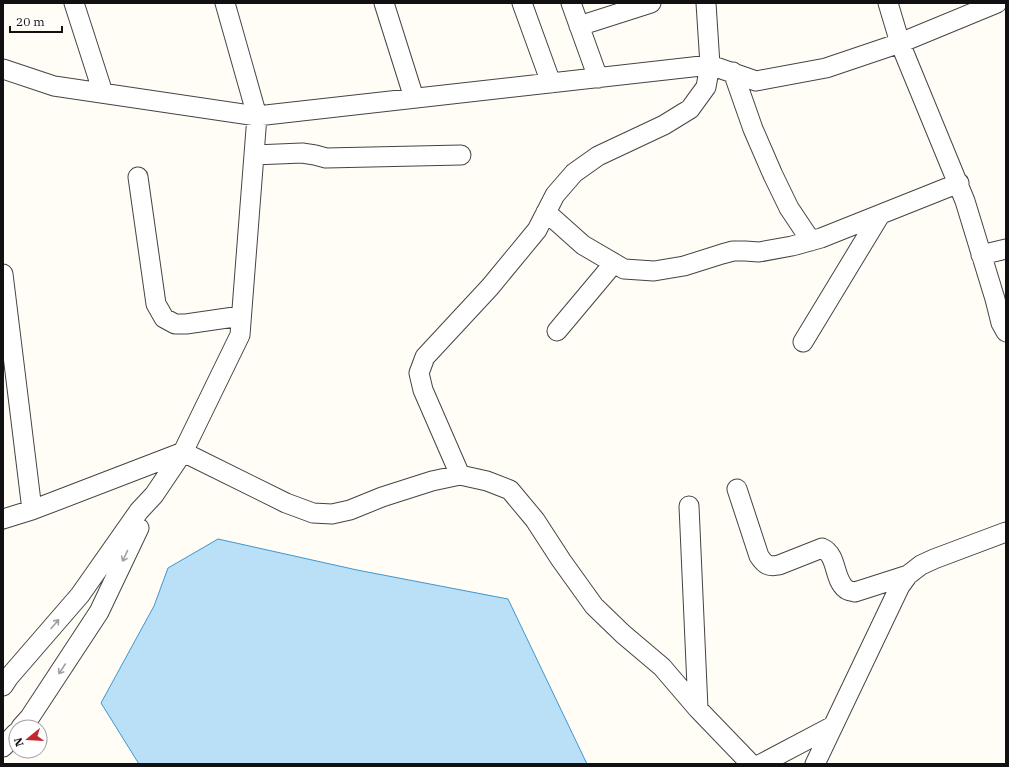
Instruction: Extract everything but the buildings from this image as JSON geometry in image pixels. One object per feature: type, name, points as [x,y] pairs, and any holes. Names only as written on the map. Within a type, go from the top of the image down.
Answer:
[{"type":"street","points":[[74,3],[103,93]]},
{"type":"street","points":[[28,719],[99,612],[154,496],[183,452],[240,335],[257,116],[225,3]]},
{"type":"street","points":[[384,3],[414,98]]},
{"type":"street","points":[[522,3],[551,83]]},
{"type":"street","points":[[571,3],[598,78]]},
{"type":"street","points":[[580,26],[651,3]]},
{"type":"street","points":[[460,475],[424,390],[420,373],[425,356],[495,281],[537,230],[555,195],[574,173],[598,156],[664,125],[690,109],[706,86],[710,65],[706,3]]},
{"type":"street","points":[[888,3],[900,43],[965,201],[1001,323],[1006,332]]},
{"type":"street","points":[[3,69],[54,86],[257,116],[710,65],[756,81],[826,68],[900,43],[997,3]]},
{"type":"street","points":[[732,72],[753,129],[773,175],[789,208],[811,241]]},
{"type":"street","points":[[254,155],[302,153],[326,158],[461,155]]},
{"type":"street","points":[[138,177],[156,304],[164,318],[175,324],[186,324],[241,316]]},
{"type":"street","points":[[546,212],[583,245],[624,269],[654,271],[684,266],[733,251],[758,252],[811,241],[958,183]]},
{"type":"street","points":[[803,342],[880,215]]},
{"type":"street","points":[[981,255],[1006,249]]},
{"type":"street","points":[[557,331],[614,263]]},
{"type":"street","points":[[3,274],[32,510]]},
{"type":"street","points":[[3,519],[32,510],[183,452],[286,503],[313,513],[332,514],[350,510],[382,497],[432,481],[460,475],[487,481],[510,490],[535,520],[594,606],[623,634],[662,667],[698,709],[751,764]]},
{"type":"street","points":[[737,489],[759,556],[764,564],[771,566],[779,565],[822,548],[827,550],[831,556],[841,583],[846,590],[855,592],[908,575]]},
{"type":"street","points":[[3,686],[80,595],[139,511],[154,496]]},
{"type":"street","points":[[689,506],[698,709]]},
{"type":"street","points":[[815,764],[900,586],[908,575],[921,565],[934,559],[1006,532]]},
{"type":"street","points":[[761,764],[833,726]]},
{"type":"water","points":[[218,539],[357,570],[508,599],[587,764],[139,764],[101,703],[154,606],[168,568]]}]
